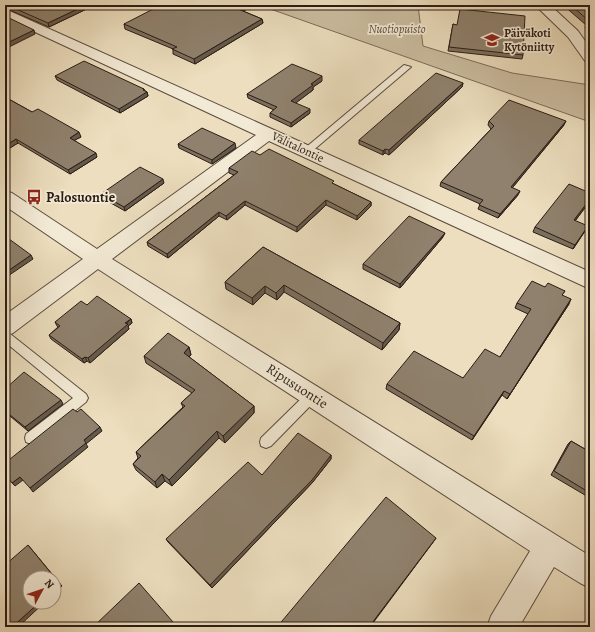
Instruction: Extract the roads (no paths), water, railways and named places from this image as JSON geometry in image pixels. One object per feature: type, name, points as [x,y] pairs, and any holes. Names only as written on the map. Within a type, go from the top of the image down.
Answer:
[{"type":"street","points":[[542,5],[573,34],[590,58]]},
{"type":"street","name":"Välitalontie","points":[[5,13],[590,281]]},
{"type":"street","points":[[5,327],[268,134]]},
{"type":"street","name":"Ripusuontie","points":[[5,197],[97,259],[590,573]]},
{"type":"street","points":[[502,627],[532,578],[549,546]]},
{"type":"lane","points":[[307,151],[407,67]]},
{"type":"lane","points":[[5,336],[82,398],[31,438]]},
{"type":"lane","points":[[266,442],[312,396]]},
{"type":"place","name":"Päiväkoti Kytöniitty","points":[[492,40]]},
{"type":"place","name":"Palosuontie","points":[[34,197]]},
{"type":"park label","name":"Nuotiopuisto","points":[[397,29]]}]
